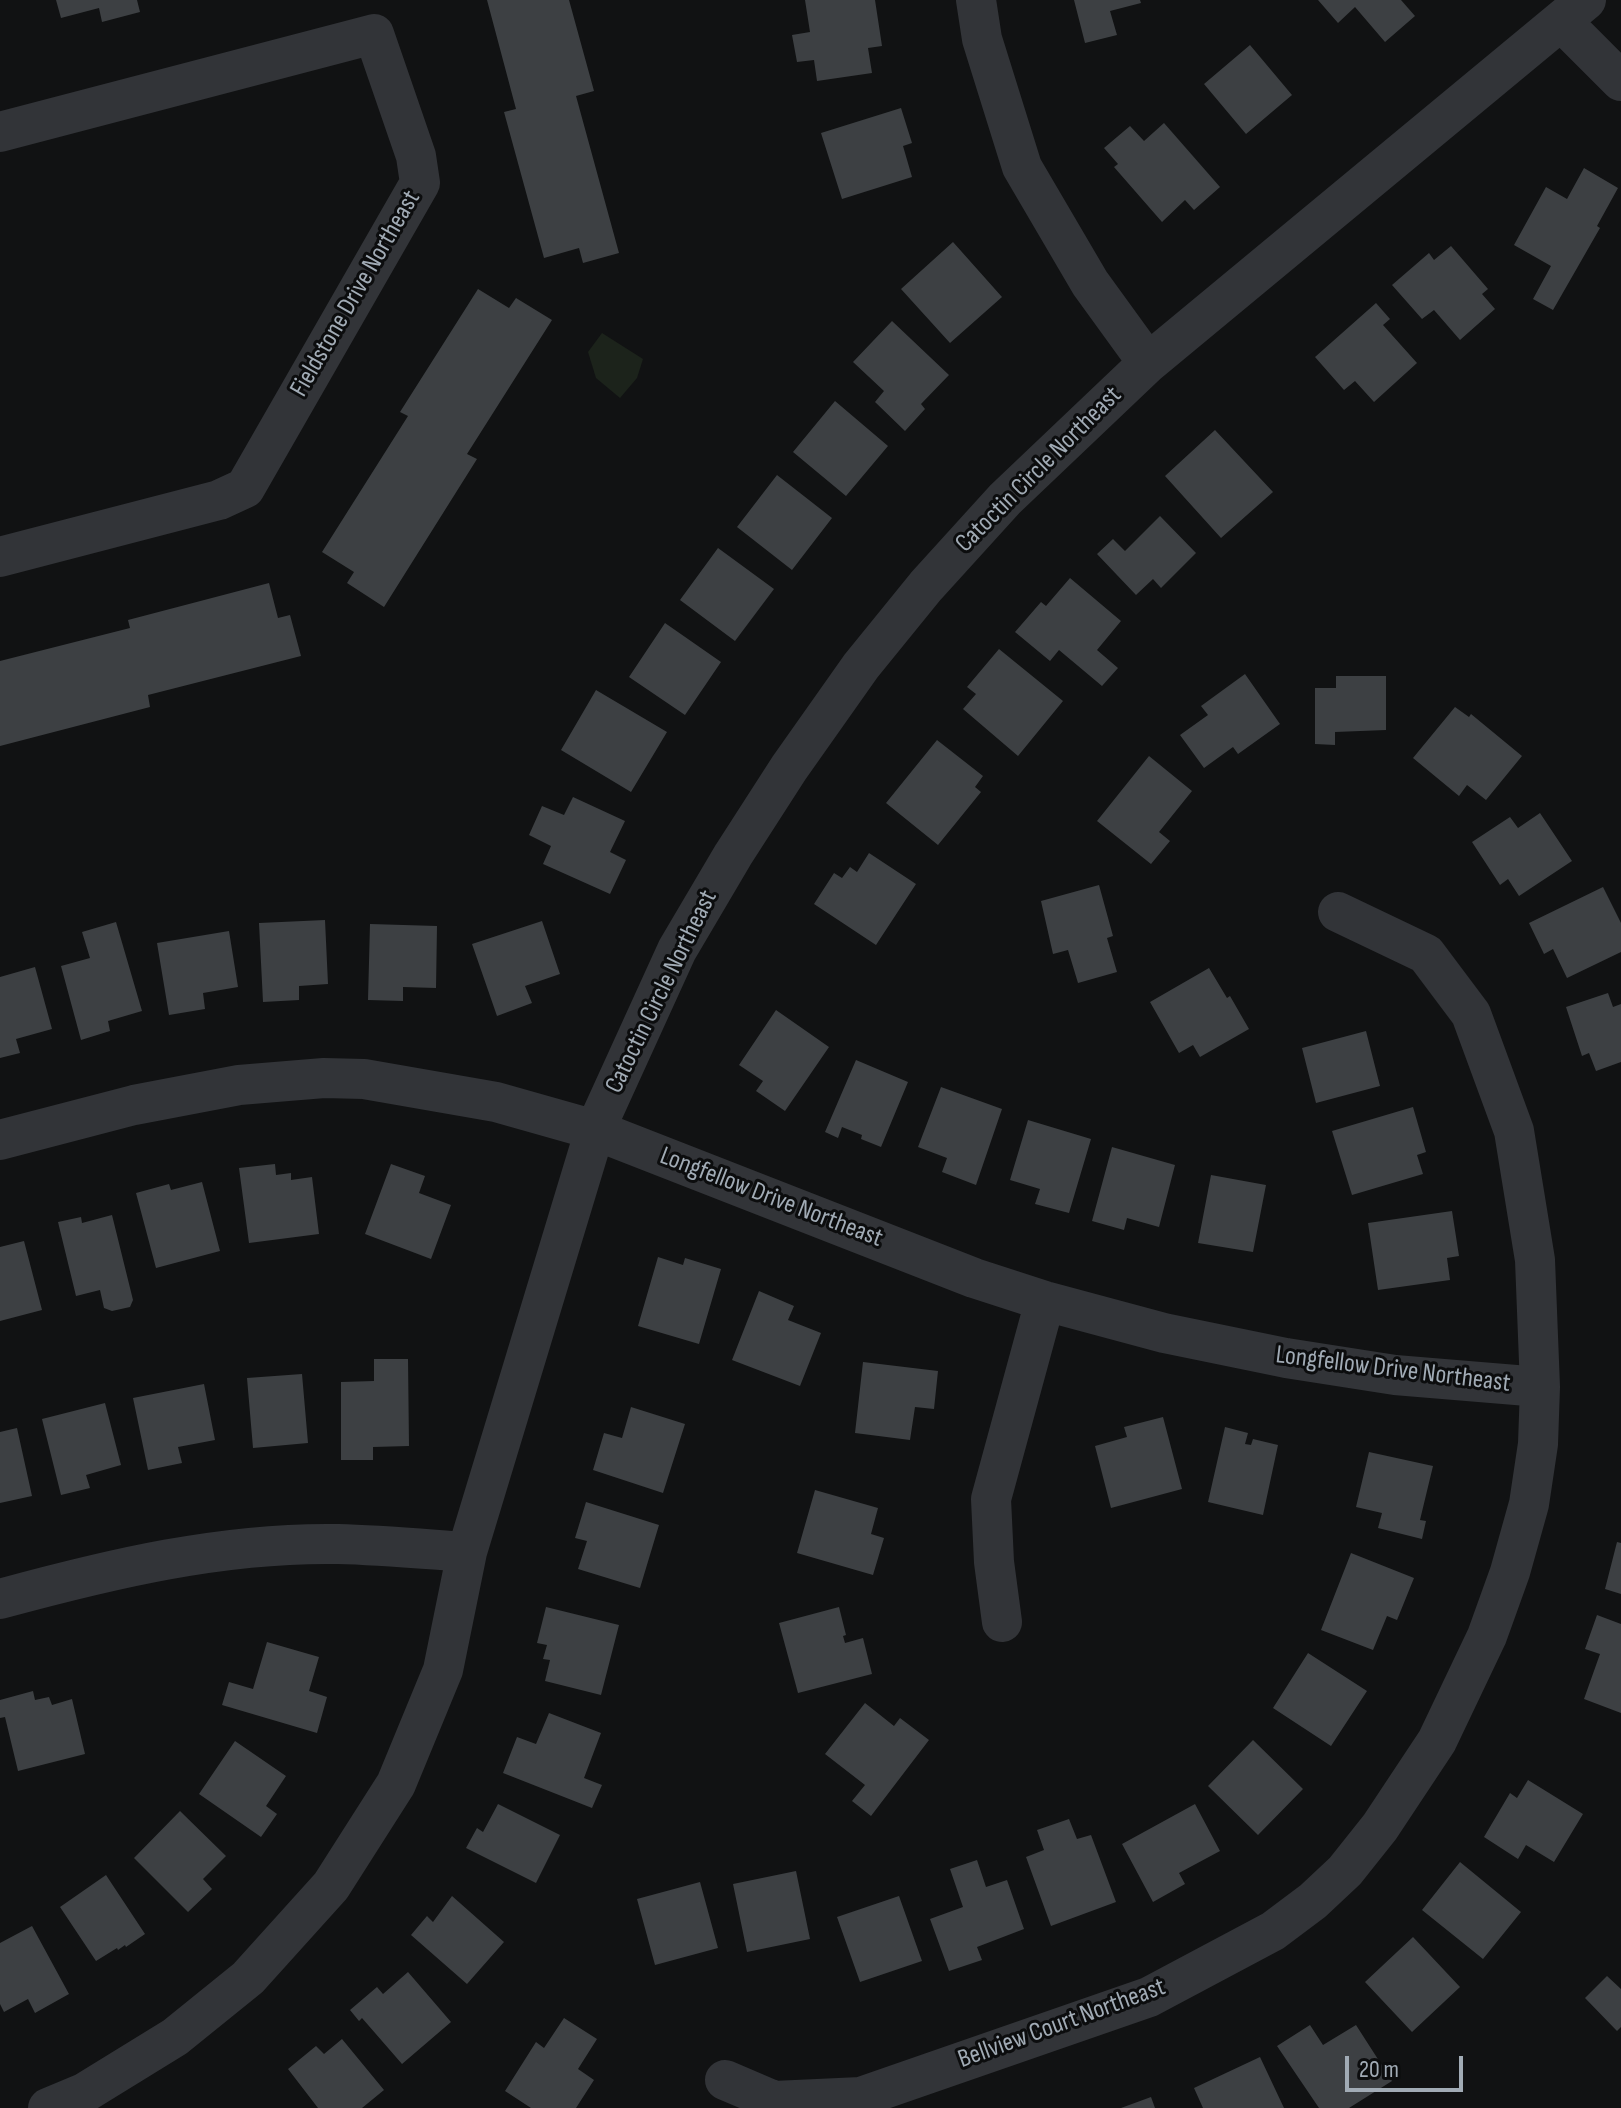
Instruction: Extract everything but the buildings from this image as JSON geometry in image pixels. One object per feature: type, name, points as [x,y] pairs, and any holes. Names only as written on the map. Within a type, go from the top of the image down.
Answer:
[{"type":"street","points":[[976,0],[982,39],[1022,167],[1090,283],[1148,363]]},
{"type":"street","points":[[1574,10],[1621,81]]},
{"type":"street","name":"Catoctin Circle Northeast","points":[[48,2108],[84,2093],[175,2037],[248,1978],[331,1886],[396,1784],[443,1670],[467,1552],[595,1130],[677,950],[773,793],[861,666],[926,586],[1005,499],[1148,363],[1574,10]]},
{"type":"street","name":"Fieldstone Drive Northeast","points":[[0,132],[374,34],[416,156],[420,183],[245,488],[219,500],[0,557]]},
{"type":"street","name":"Bellview Court Northeast","points":[[725,2080],[774,2101],[861,2097],[1149,1997],[1273,1931],[1313,1901],[1345,1871],[1380,1827],[1437,1741],[1487,1636],[1510,1572],[1529,1504],[1538,1444],[1540,1387],[1535,1260],[1514,1131],[1471,1014],[1426,954],[1338,912]]},
{"type":"street","name":"Longfellow Drive Northeast","points":[[0,1140],[134,1105],[224,1088],[324,1078],[364,1079],[496,1102],[595,1130],[974,1278],[1164,1333],[1286,1358],[1395,1375],[1540,1387]]},
{"type":"street","points":[[1002,1622],[994,1562],[991,1499],[1045,1301]]},
{"type":"street","points":[[0,1599],[85,1576],[168,1559],[253,1548],[336,1544],[467,1552]]},
{"type":"shaded area","points":[[602,333],[643,359],[637,378],[620,398],[596,378],[588,352]]}]
